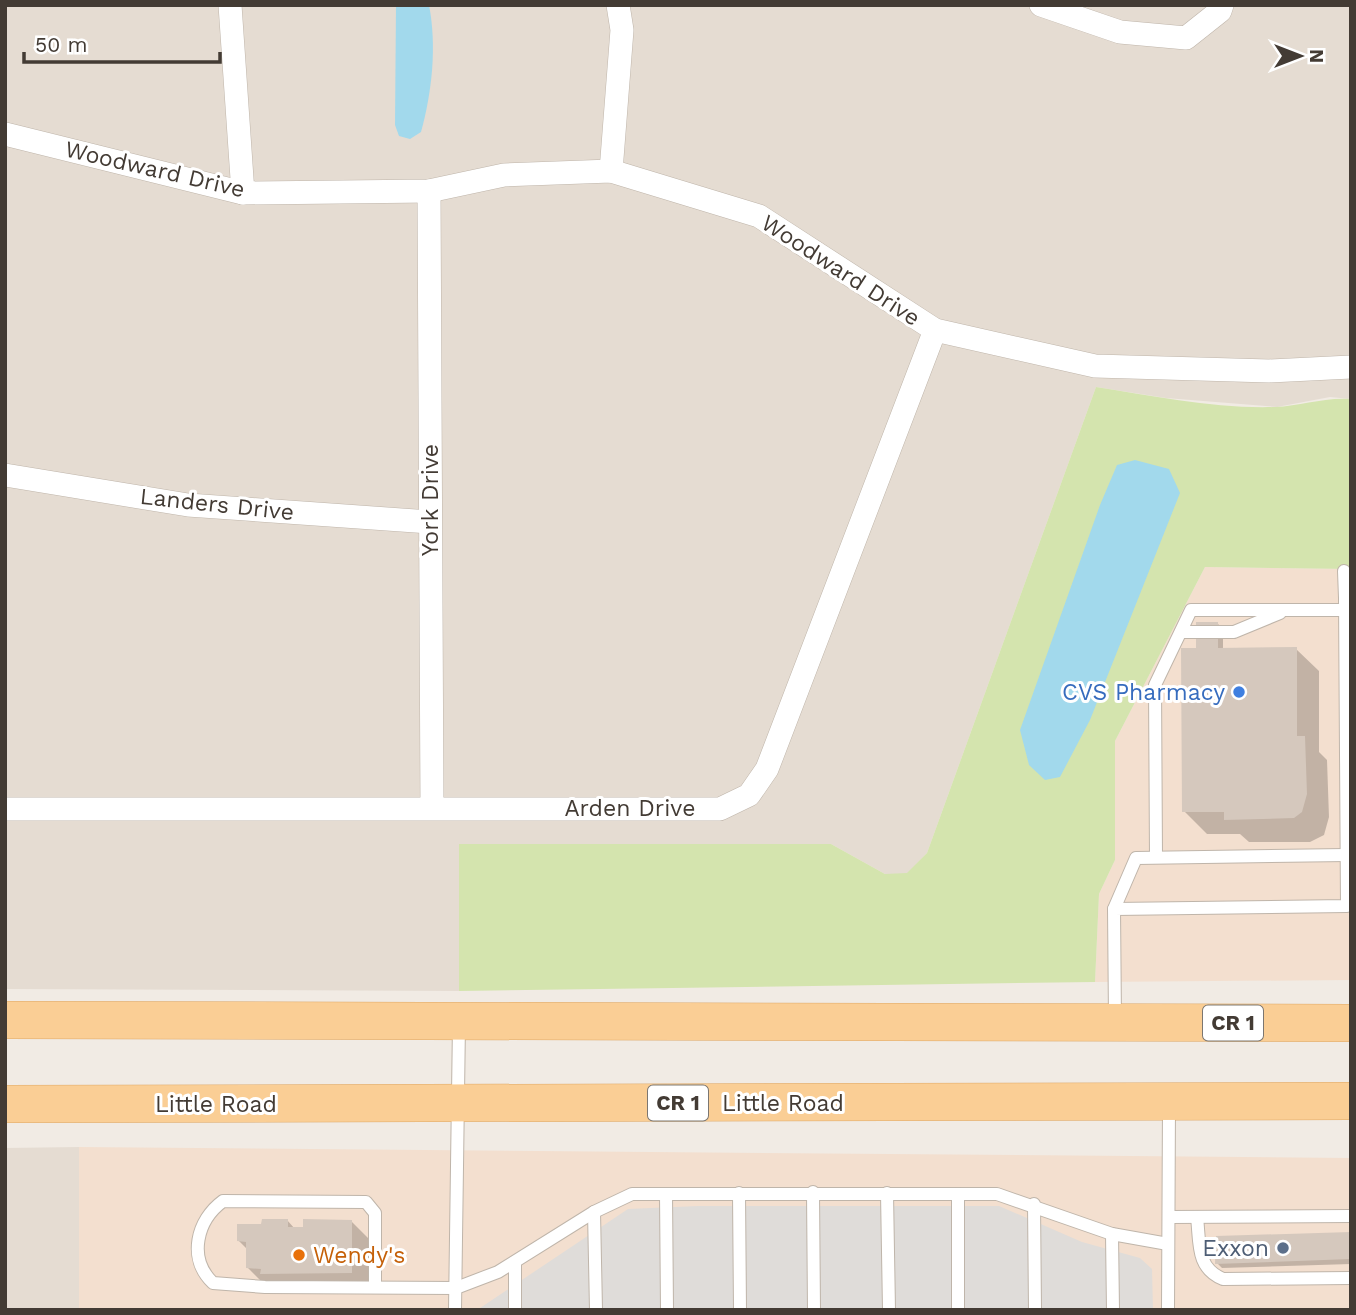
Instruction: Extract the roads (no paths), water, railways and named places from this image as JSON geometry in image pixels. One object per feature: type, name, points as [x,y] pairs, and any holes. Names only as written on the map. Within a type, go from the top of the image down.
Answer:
[{"type":"main road","name":"CR 1","points":[[5,1020],[1351,1023]]},
{"type":"main road","name":"Little Road","points":[[5,1104],[1351,1101]]},
{"type":"street","points":[[230,5],[243,193]]},
{"type":"street","points":[[611,171],[622,30],[618,5]]},
{"type":"street","points":[[1041,5],[1121,32],[1186,38],[1220,11],[1222,5]]},
{"type":"street","name":"Woodward Drive","points":[[5,134],[243,193],[429,191],[504,174],[611,171],[760,216],[935,330],[1095,366],[1269,371],[1351,366]]},
{"type":"street","name":"York Drive","points":[[429,191],[432,808]]},
{"type":"street","name":"Arden Drive","points":[[5,809],[720,808],[749,795],[767,769],[935,330]]},
{"type":"street","name":"Landers Drive","points":[[5,475],[188,505],[430,522]]},
{"type":"lane","points":[[1114,909],[1348,906],[1345,571]]},
{"type":"lane","points":[[1156,857],[1155,685],[1191,610],[1287,610],[1347,602]]},
{"type":"lane","points":[[1181,632],[1234,632],[1287,610]]},
{"type":"lane","points":[[1115,1023],[1114,909],[1136,858],[1347,855]]},
{"type":"lane","points":[[456,1310],[459,1021]]},
{"type":"lane","points":[[1168,1310],[1169,1102]]},
{"type":"lane","points":[[813,1192],[814,1310]]},
{"type":"lane","points":[[739,1193],[740,1310]]},
{"type":"lane","points":[[887,1193],[888,1310]]},
{"type":"lane","points":[[375,1286],[375,1213],[366,1202],[223,1201],[208,1212],[200,1227],[200,1262],[204,1274],[213,1283],[265,1287],[456,1288],[515,1262],[594,1212],[632,1194],[996,1194],[1034,1204],[1077,1223],[1112,1234],[1168,1244]]},
{"type":"lane","points":[[666,1194],[667,1310]]},
{"type":"lane","points":[[958,1194],[958,1310]]},
{"type":"lane","points":[[1034,1204],[1035,1310]]},
{"type":"lane","points":[[594,1212],[596,1310]]},
{"type":"lane","points":[[1169,1217],[1351,1216]]},
{"type":"lane","points":[[1197,1217],[1202,1262],[1210,1273],[1223,1279],[1351,1278]]},
{"type":"lane","points":[[1112,1234],[1113,1310]]},
{"type":"lane","points":[[515,1262],[515,1310]]},
{"type":"water","points":[[396,5],[429,5],[433,37],[428,101],[421,132],[410,139],[399,136],[395,125]]},
{"type":"water","points":[[1135,460],[1169,469],[1180,493],[1090,720],[1060,777],[1045,780],[1029,765],[1020,730],[1100,505],[1117,465]]},
{"type":"place","name":"CVS Pharmacy","points":[[1239,692]]},
{"type":"place","name":"Exxon","points":[[1283,1248]]},
{"type":"place","name":"Wendy's","points":[[299,1255]]}]
